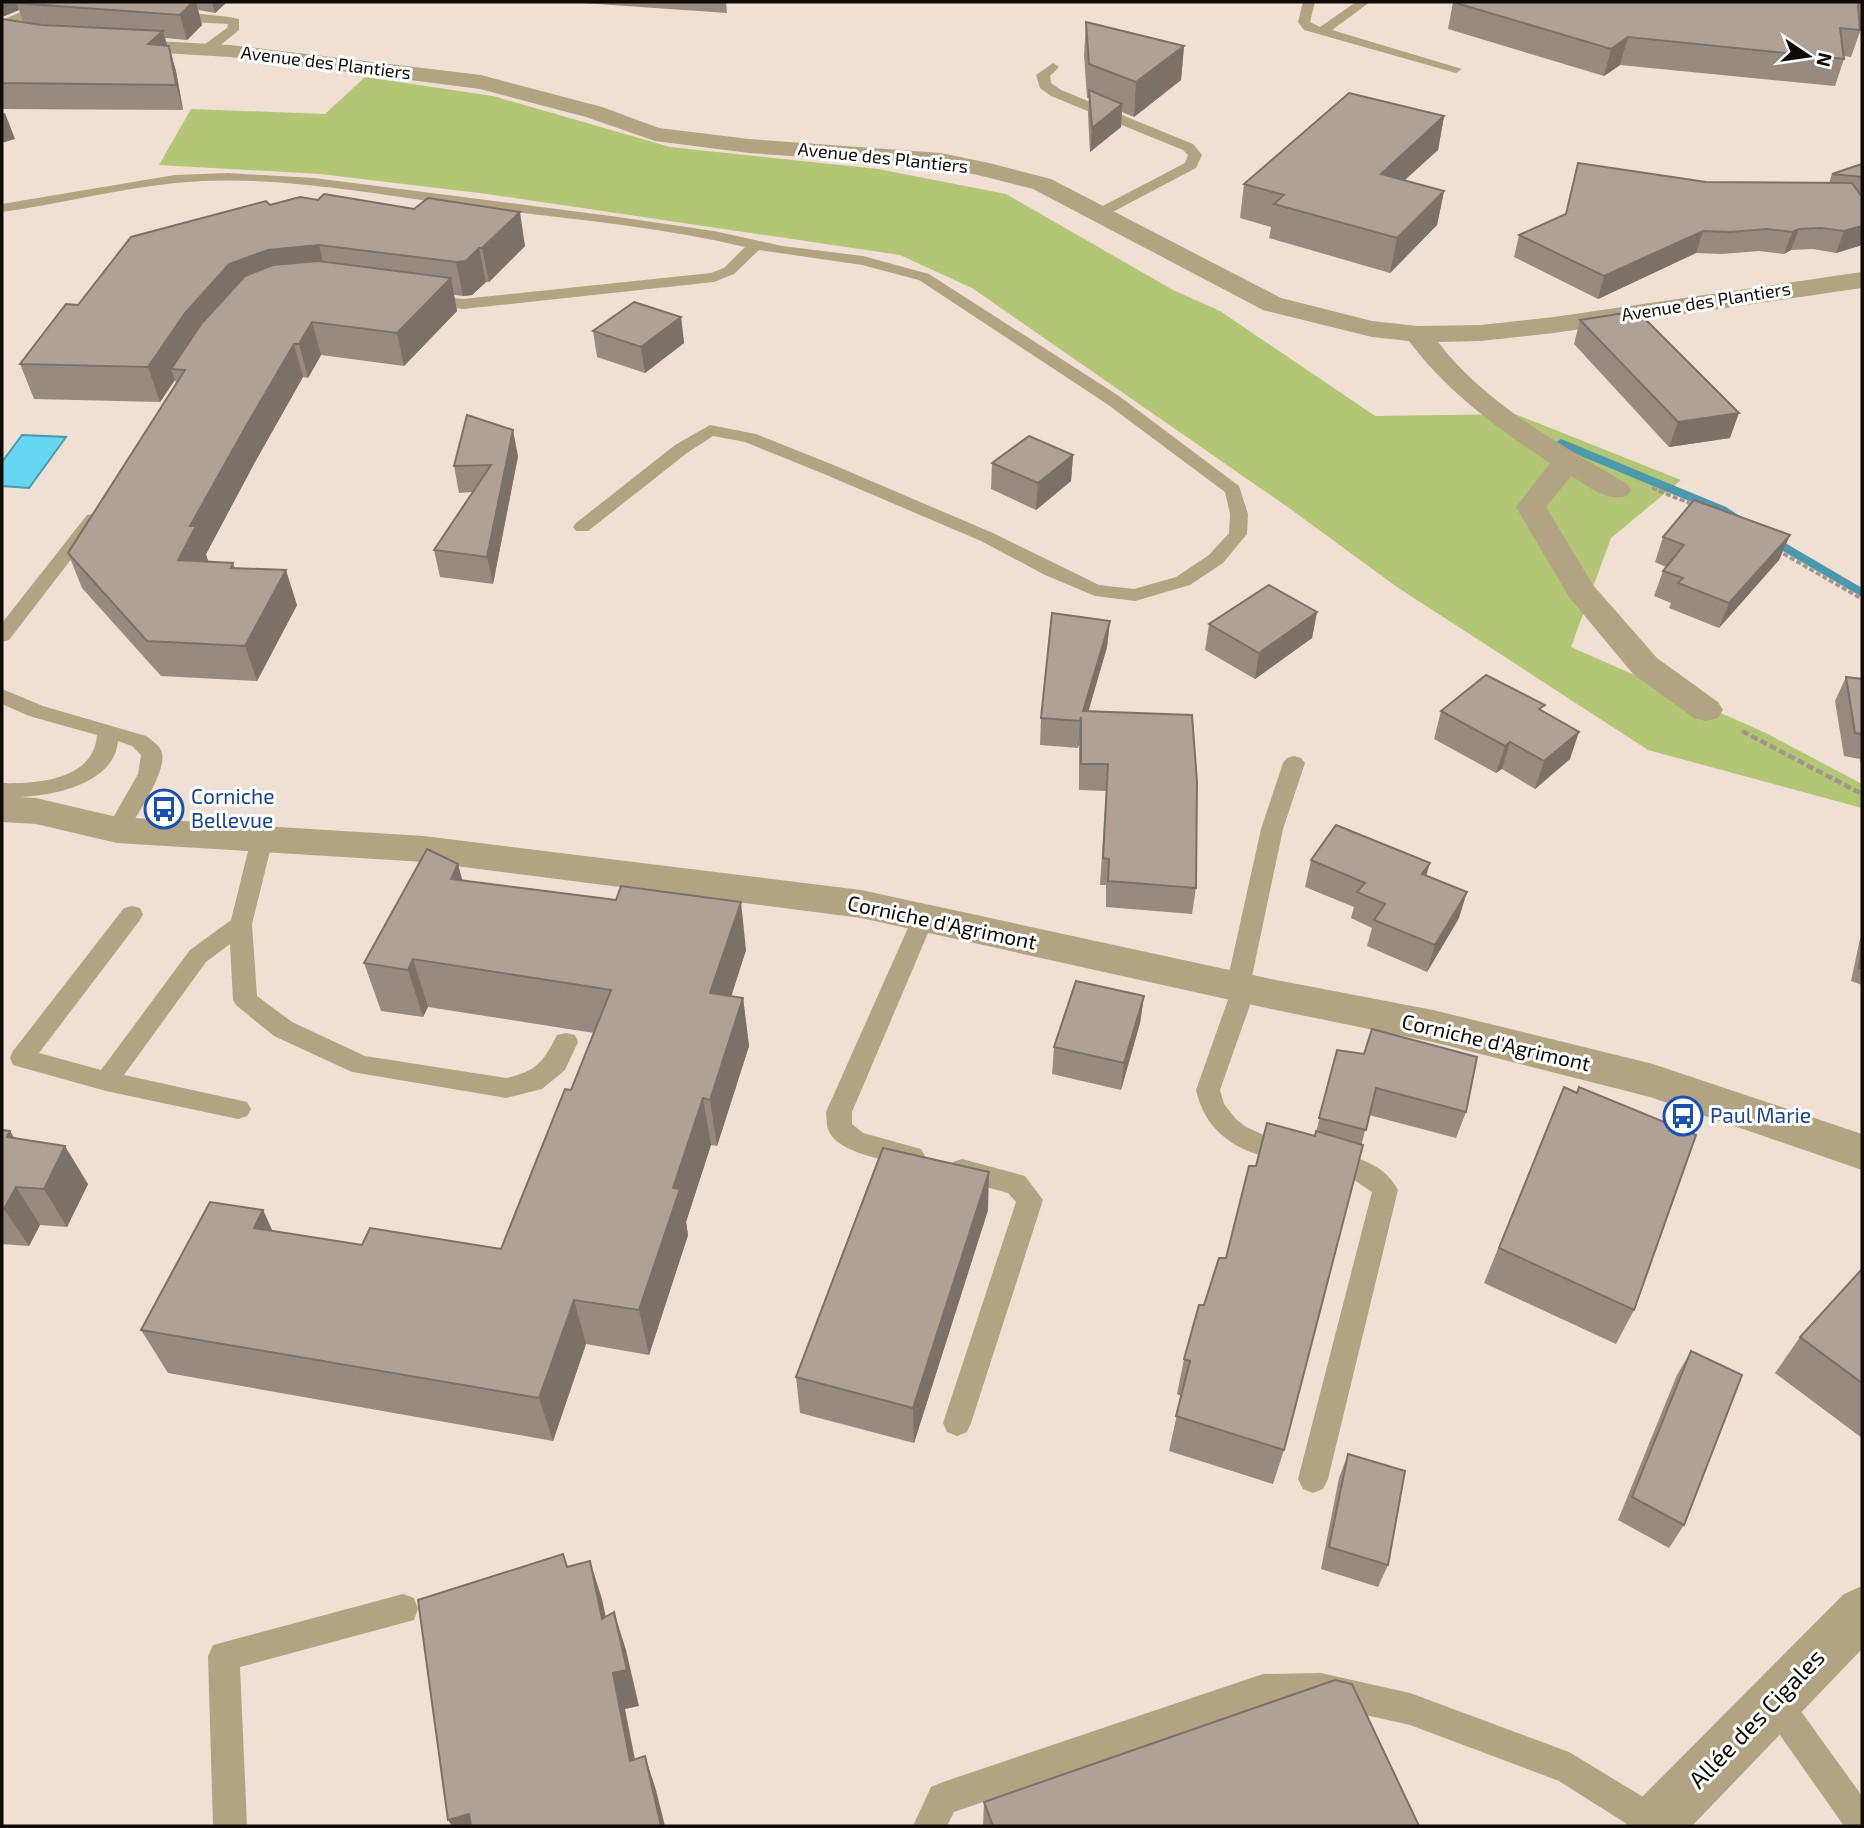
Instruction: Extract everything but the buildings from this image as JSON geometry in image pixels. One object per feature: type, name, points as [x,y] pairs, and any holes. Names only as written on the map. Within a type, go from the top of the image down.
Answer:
[{"type":"street","points":[[2,28],[61,2]]},
{"type":"street","points":[[2,34],[40,39]]},
{"type":"street","name":"Avenue des Plantiers","points":[[90,43],[206,50],[331,62],[481,82],[594,112],[655,134],[749,146],[941,160],[1042,184],[1272,304],[1372,329],[1418,334],[1480,333],[1554,325],[1862,279]]},
{"type":"street","points":[[1418,334],[1448,372],[1533,440],[1616,490]]},
{"type":"street","points":[[1575,466],[1531,507],[1580,590],[1645,666],[1706,710]]},
{"type":"street","name":"Corniche d'Agrimont","points":[[2,809],[36,811],[117,830],[451,852],[860,904],[1433,1026],[1653,1081],[1862,1152]]},
{"type":"street","name":"Allée des Cigales","points":[[1655,1825],[1862,1612]]},
{"type":"lane","points":[[173,2],[169,10],[192,18],[235,22],[233,30],[206,50]]},
{"type":"lane","points":[[1309,2],[1304,22],[1321,32],[1456,69]]},
{"type":"lane","points":[[1321,32],[1364,2]]},
{"type":"lane","points":[[1053,67],[1043,75],[1045,85],[1056,93],[1188,147],[1195,155],[1191,165],[1100,213]]},
{"type":"lane","points":[[2,208],[175,179],[228,177],[314,182],[611,220],[863,261],[924,277],[1113,400],[1233,490],[1239,514],[1238,534],[1216,558],[1183,581],[1161,590],[1135,595],[1095,590],[987,537],[830,470],[750,438],[710,430],[681,449],[582,527]]},
{"type":"lane","points":[[403,297],[463,304],[714,277],[729,271],[755,245]]},
{"type":"lane","points":[[2,636],[104,505]]},
{"type":"lane","points":[[2,696],[36,711],[139,741],[152,753],[149,774],[117,830]]},
{"type":"lane","points":[[2,790],[23,793],[54,787],[98,765],[110,744],[108,731]]},
{"type":"lane","points":[[1294,763],[1272,829],[1241,987],[1208,1090],[1214,1115],[1238,1136],[1267,1148],[1345,1165],[1380,1180],[1385,1190],[1314,1479]]},
{"type":"lane","points":[[262,839],[241,924],[245,1000],[283,1029],[361,1065],[506,1088],[533,1082],[556,1063],[566,1042]]},
{"type":"lane","points":[[132,914],[22,1058],[106,1081],[238,1110]]},
{"type":"lane","points":[[923,919],[839,1111],[840,1128],[855,1141],[1016,1184],[1030,1200],[957,1423]]},
{"type":"lane","points":[[106,1081],[198,956],[241,924]]},
{"type":"lane","points":[[230,1826],[224,1656],[403,1609]]},
{"type":"lane","points":[[930,1826],[943,1799],[1263,1690],[1321,1689],[1410,1709],[1569,1768],[1655,1825]]},
{"type":"lane","points":[[1774,1700],[1862,1824]]},
{"type":"path","points":[[1575,466],[1632,479],[1696,506]]},
{"type":"path","points":[[1769,545],[1862,599]]},
{"type":"path","points":[[1706,710],[1862,794]]},
{"type":"green space","points":[[365,77],[493,96],[670,147],[878,169],[1006,194],[1173,290],[1220,311],[1375,416],[1515,414],[1681,480],[1611,538],[1571,647],[1766,733],[1862,784],[1862,808],[1648,750],[1397,587],[1289,508],[972,288],[900,255],[487,194],[320,174],[159,165],[191,109],[325,114]]},
{"type":"water","points":[[22,435],[66,437],[29,488],[2,486],[2,462]]},
{"type":"waterway","points":[[1561,443],[1722,510],[1743,522]]},
{"type":"waterway","points":[[1768,537],[1862,593]]},
{"type":"place","name":"Corniche Bellevue","points":[[164,809]]},
{"type":"place","name":"Paul Marie","points":[[1683,1116]]}]
